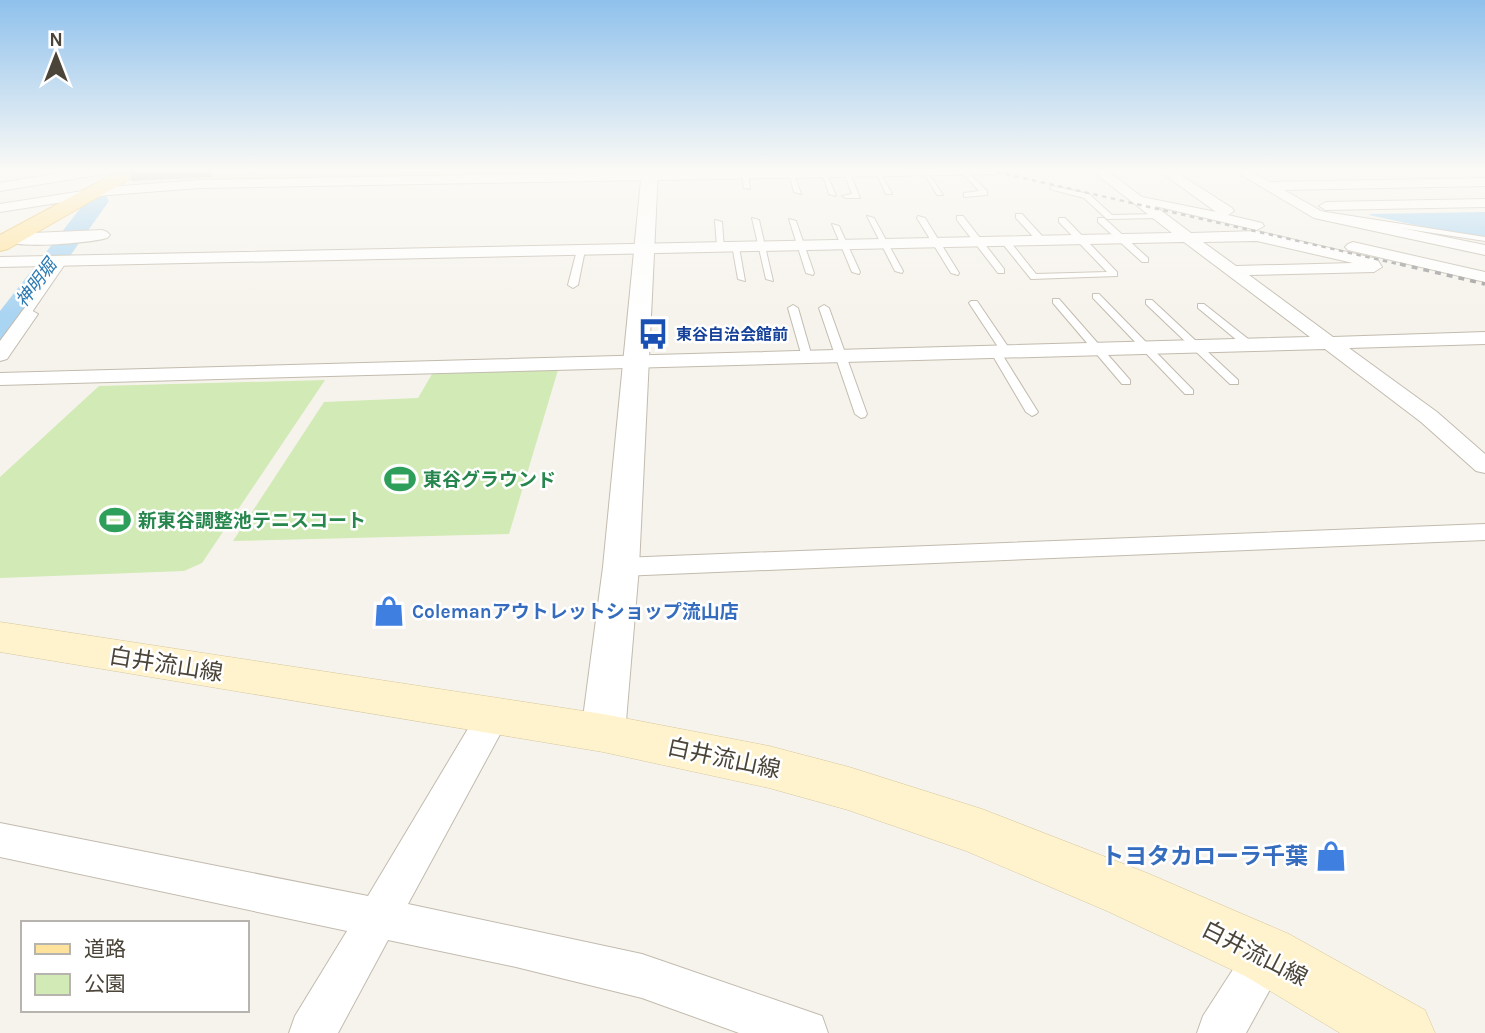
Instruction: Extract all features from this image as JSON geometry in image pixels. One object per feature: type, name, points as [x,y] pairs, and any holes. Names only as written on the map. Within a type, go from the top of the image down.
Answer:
[{"type":"main road","points":[[5,241],[43,218]]},
{"type":"main road","name":"白井流山線","points":[[0,637],[603,733],[782,771],[849,789],[982,833],[1127,892],[1267,955],[1402,1033]]},
{"type":"street","points":[[603,733],[621,566],[638,363],[645,218]]},
{"type":"street","points":[[1162,218],[1481,458]]},
{"type":"street","points":[[1225,218],[1485,277]]},
{"type":"street","points":[[1334,218],[1485,250]]},
{"type":"street","points":[[5,241],[52,239],[91,233]]},
{"type":"street","points":[[67,261],[91,233]]},
{"type":"street","points":[[0,262],[1257,236],[1371,262],[1374,267],[1231,271]]},
{"type":"street","points":[[0,355],[29,314]]},
{"type":"street","points":[[0,379],[1485,338]]},
{"type":"street","points":[[621,566],[1485,532]]},
{"type":"street","points":[[312,1033],[493,716]]},
{"type":"street","points":[[0,840],[516,946],[642,976],[806,1033]]},
{"type":"street","points":[[1220,1033],[1267,955]]},
{"type":"lane","points":[[870,218],[899,271]]},
{"type":"lane","points":[[921,218],[955,273]]},
{"type":"lane","points":[[960,218],[1001,271]]},
{"type":"lane","points":[[1021,218],[1041,240]]},
{"type":"lane","points":[[1362,218],[1485,239]]},
{"type":"lane","points":[[755,220],[770,279]]},
{"type":"lane","points":[[792,220],[810,273]]},
{"type":"lane","points":[[1005,241],[1034,277],[1114,274],[1062,220]]},
{"type":"lane","points":[[1101,220],[1145,260]]},
{"type":"lane","points":[[719,222],[742,279]]},
{"type":"lane","points":[[835,226],[856,272]]},
{"type":"lane","points":[[573,285],[581,250]]},
{"type":"lane","points":[[29,314],[26,313],[67,261]]},
{"type":"lane","points":[[1096,296],[1189,392]]},
{"type":"lane","points":[[1056,302],[1126,382]]},
{"type":"lane","points":[[1149,302],[1234,382]]},
{"type":"lane","points":[[974,303],[1032,412]]},
{"type":"lane","points":[[1201,306],[1248,344]]},
{"type":"lane","points":[[793,308],[807,358]]},
{"type":"lane","points":[[824,308],[861,414]]},
{"type":"green space","name":"東谷グラウンド","points":[[558,370],[509,534],[233,541],[324,402],[418,398],[432,374]]},
{"type":"green space","name":"新東谷調整池テニスコート","points":[[325,380],[202,563],[184,571],[0,578],[0,477],[99,386]]},
{"type":"water","points":[[1384,218],[1485,218],[1485,240]]},
{"type":"waterway","name":"神明堀","points":[[0,332],[85,218]]},
{"type":"railway","points":[[1198,218],[1407,266]]},
{"type":"railway","points":[[1400,264],[1485,284]]},
{"type":"place","name":"東谷自治会館前","points":[[653,334]]},
{"type":"place","name":"東谷グラウンド","points":[[400,479]]},
{"type":"place","name":"新東谷調整池テニスコート","points":[[115,520]]},
{"type":"place","name":"Colemanアウトレットショップ流山店","points":[[389,611]]},
{"type":"place","name":"トヨタカローラ千葉","points":[[1331,856]]}]
